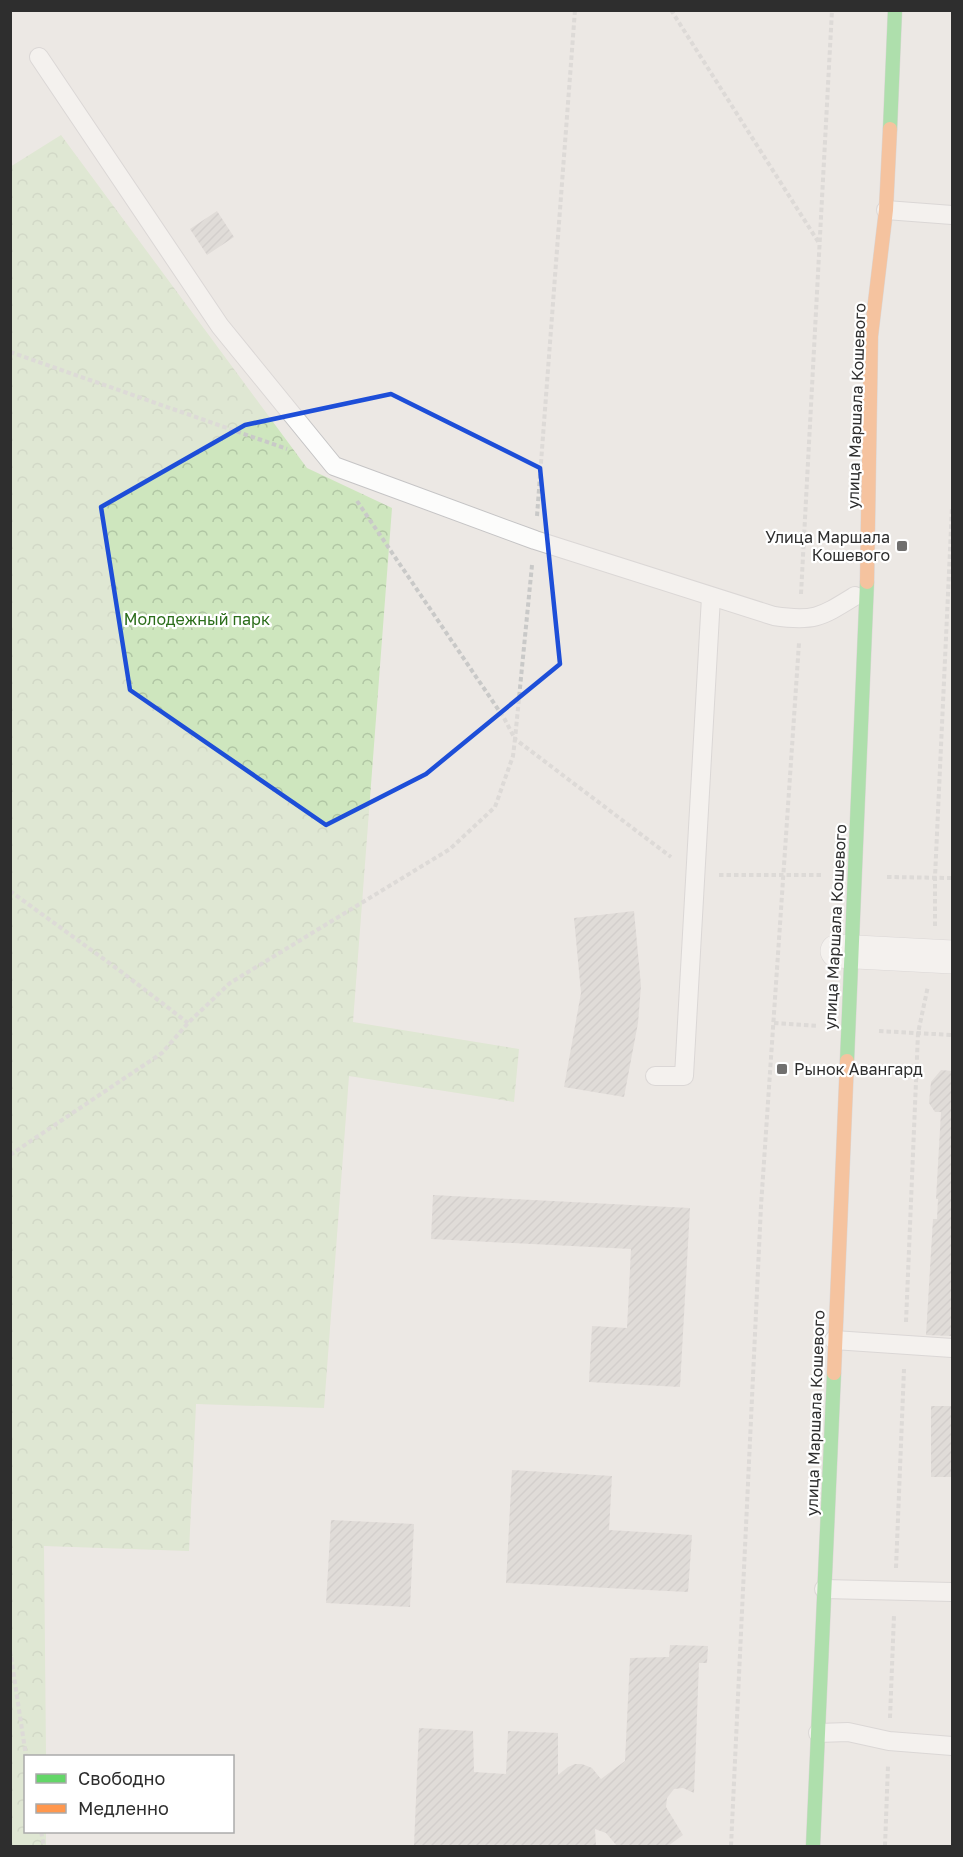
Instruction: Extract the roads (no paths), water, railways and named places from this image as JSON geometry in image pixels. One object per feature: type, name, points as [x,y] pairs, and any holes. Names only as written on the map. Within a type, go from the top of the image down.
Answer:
[{"type":"street","name":"улица Маршала Кошевого","points":[[813,1846],[834,1340],[841,951],[867,612],[871,336],[895,10]]},
{"type":"street","points":[[840,886],[879,212]]},
{"type":"street","points":[[841,951],[952,957]]},
{"type":"lane","points":[[39,57],[220,326],[334,466],[534,540],[774,616],[800,620],[814,619],[855,596]]},
{"type":"lane","points":[[879,212],[952,215]]},
{"type":"lane","points":[[655,1076],[684,1076],[711,597]]},
{"type":"lane","points":[[834,1340],[952,1348]]},
{"type":"lane","points":[[824,1589],[952,1592]]},
{"type":"lane","points":[[818,1733],[848,1732],[889,1741],[952,1746]]},
{"type":"place","name":"Улица Маршала Кошевого","points":[[902,546]]},
{"type":"place","name":"Рынок Авангард","points":[[782,1069]]},
{"type":"park label","name":"Молодежный парк","points":[[197,619]]}]
